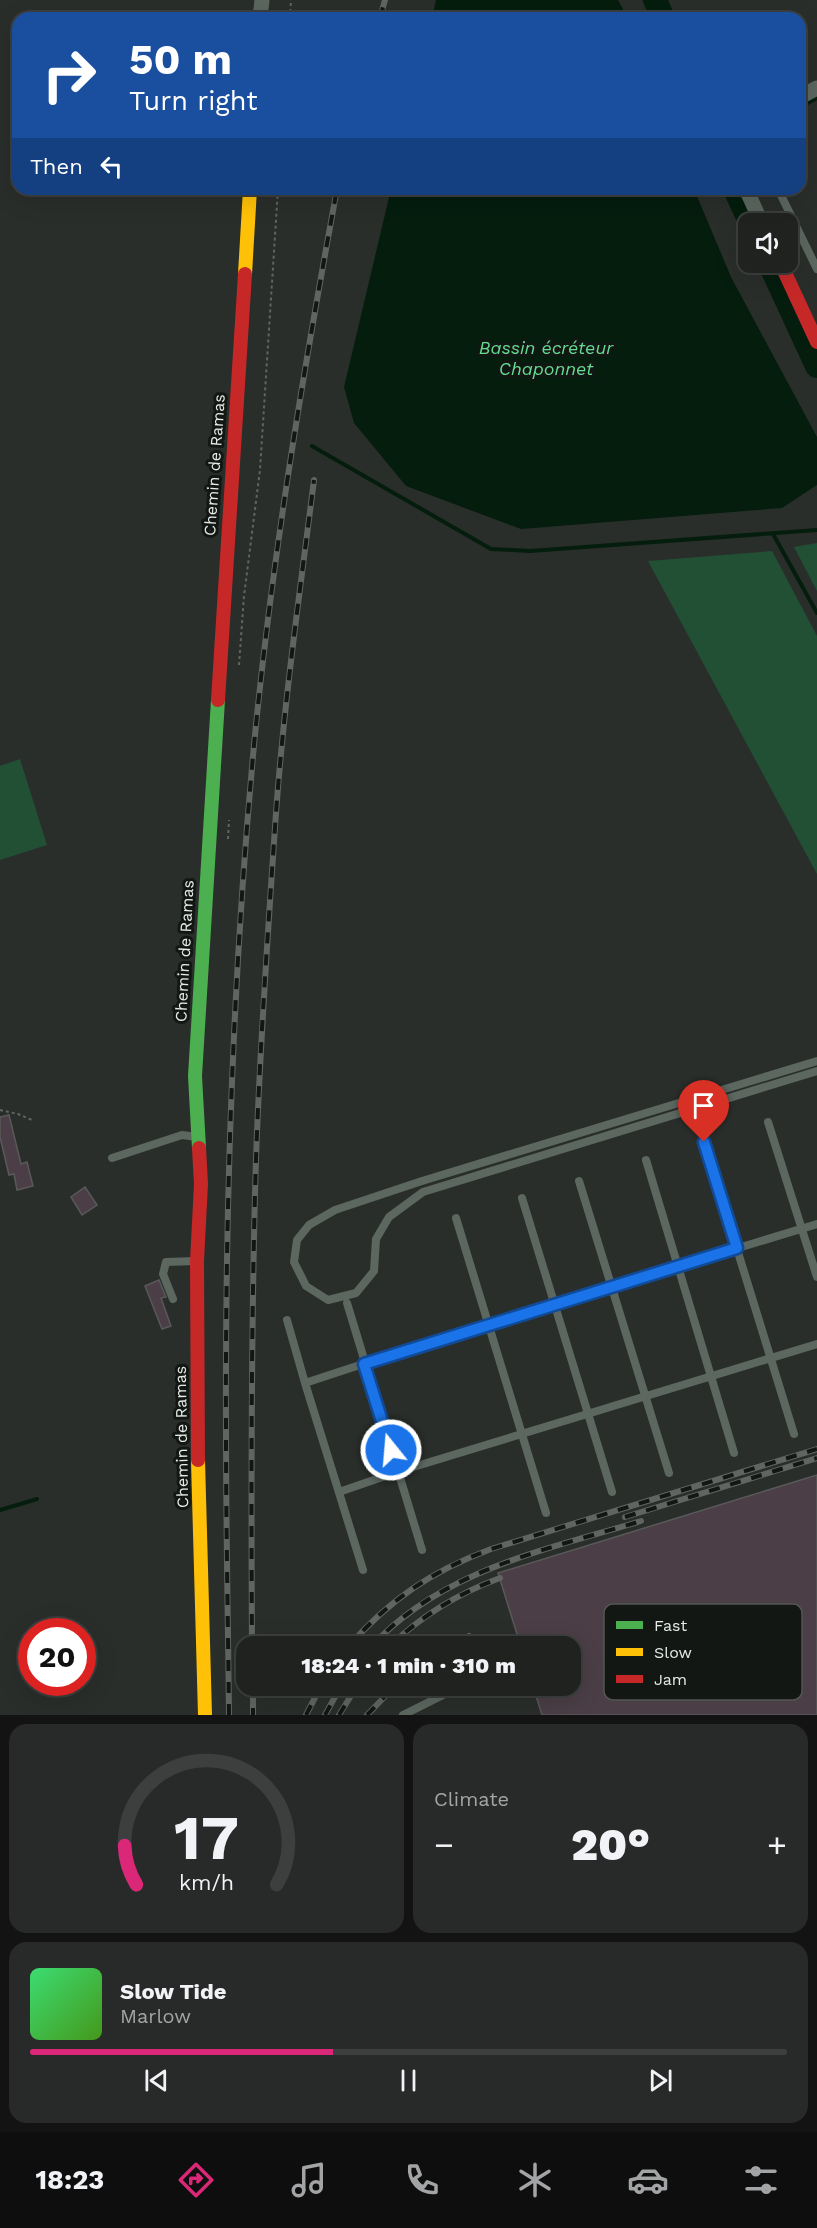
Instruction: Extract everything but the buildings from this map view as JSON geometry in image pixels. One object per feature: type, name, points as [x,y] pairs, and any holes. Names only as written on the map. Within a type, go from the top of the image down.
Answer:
[{"type":"street","name":"Chemin de Ramas","points":[[205,1715],[197,1409],[197,1261],[201,1184],[195,1076],[250,195]]},
{"type":"street","points":[[750,195],[757,213]]},
{"type":"street","points":[[785,273],[817,342]]},
{"type":"lane","points":[[781,195],[817,269]]},
{"type":"lane","points":[[817,1061],[422,1181],[335,1210],[309,1225],[297,1240],[294,1262],[306,1286],[328,1300],[356,1293],[374,1271],[376,1239],[389,1217],[423,1192],[817,1071]]},
{"type":"lane","points":[[768,1122],[817,1277]]},
{"type":"lane","points":[[112,1158],[182,1135],[199,1137]]},
{"type":"lane","points":[[704,1142],[794,1434]]},
{"type":"lane","points":[[646,1160],[734,1453]]},
{"type":"lane","points":[[579,1181],[669,1473]]},
{"type":"lane","points":[[522,1198],[612,1492]]},
{"type":"lane","points":[[456,1218],[546,1513]]},
{"type":"lane","points":[[305,1383],[817,1224]]},
{"type":"lane","points":[[173,1299],[163,1274],[166,1262],[197,1261]]},
{"type":"lane","points":[[347,1303],[422,1550]]},
{"type":"lane","points":[[287,1320],[363,1570]]},
{"type":"lane","points":[[339,1492],[397,1472],[817,1344]]},
{"type":"lane","points":[[403,1715],[442,1696]]},
{"type":"path","points":[[238,672],[244,596],[260,470],[279,195]]},
{"type":"path","points":[[227,848],[230,813]]},
{"type":"path","points":[[0,1110],[32,1120]]},
{"type":"green space","points":[[817,543],[817,591],[794,547]]},
{"type":"green space","points":[[772,551],[817,636],[817,874],[648,561]]},
{"type":"green space","points":[[20,759],[47,845],[0,860],[0,766]]},
{"type":"water","points":[[436,0],[618,0],[625,12],[433,12]]},
{"type":"water","name":"Bassin écréteur Chaponnet","points":[[390,195],[697,195],[731,277],[817,437],[817,485],[782,508],[521,529],[406,486],[354,423],[344,387]]},
{"type":"waterway","points":[[655,0],[660,12]]},
{"type":"waterway","points":[[806,104],[817,98]]},
{"type":"waterway","points":[[738,195],[746,213]]},
{"type":"waterway","points":[[774,273],[817,366]]},
{"type":"waterway","points":[[312,446],[491,549],[530,551],[817,530]]},
{"type":"waterway","points":[[773,534],[817,613]]},
{"type":"waterway","points":[[0,1510],[37,1499]]},
{"type":"railway","points":[[382,12],[385,0]]},
{"type":"railway","points":[[229,1715],[226,1466],[227,1259],[236,1001],[247,830],[261,675],[279,535],[336,195]]},
{"type":"railway","points":[[252,1636],[253,1281],[262,1029],[279,771],[314,480]]},
{"type":"railway","points":[[358,1636],[413,1588],[450,1567],[491,1549],[817,1449]]},
{"type":"railway","points":[[625,1517],[817,1458]]},
{"type":"railway","points":[[383,1636],[429,1599],[462,1581],[532,1553],[641,1521]]},
{"type":"railway","points":[[401,1636],[441,1606],[500,1578]]},
{"type":"railway","points":[[253,1696],[253,1715]]},
{"type":"railway","points":[[306,1715],[316,1696]]},
{"type":"railway","points":[[325,1715],[335,1696]]},
{"type":"railway","points":[[339,1715],[351,1696]]},
{"type":"railway","points":[[367,1715],[385,1696]]},
{"type":"traffic: fast","points":[[199,1148],[195,1076],[218,700]]},
{"type":"traffic: slow","points":[[245,274],[250,195]]},
{"type":"traffic: slow","points":[[198,1460],[205,1715]]},
{"type":"traffic: jam","points":[[785,273],[817,342]]},
{"type":"traffic: jam","points":[[218,700],[245,274]]},
{"type":"traffic: jam","points":[[198,1460],[197,1261],[201,1184],[199,1148]]},
{"type":"route","points":[[391,1450],[364,1364],[737,1248],[704,1142]]}]
